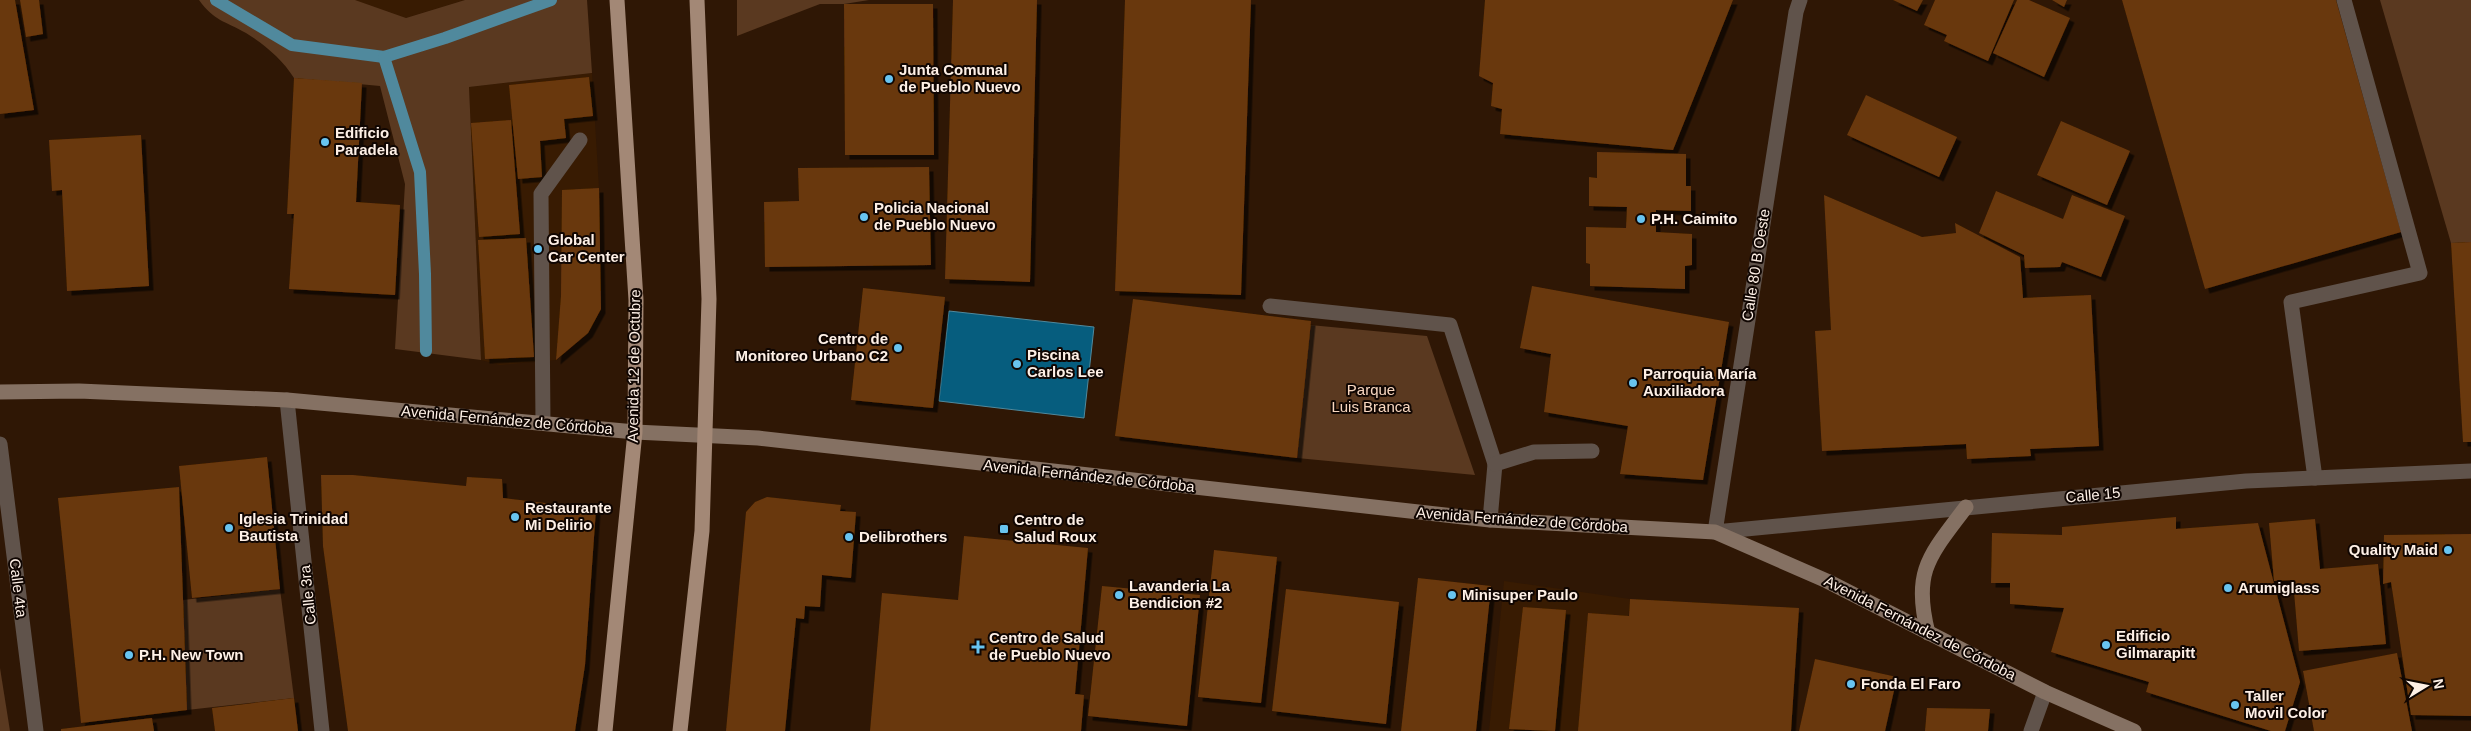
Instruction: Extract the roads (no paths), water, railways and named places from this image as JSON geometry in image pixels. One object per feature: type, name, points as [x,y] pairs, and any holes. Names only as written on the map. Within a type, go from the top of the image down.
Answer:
[{"type":"main road","name":"Avenida 12 de Octubre","points":[[605,731],[635,432],[636,300],[617,0]]},
{"type":"main road","points":[[680,731],[702,531],[709,299],[697,0]]},
{"type":"main road","name":"Avenida Fernández de Córdoba","points":[[0,392],[79,391],[287,400],[543,422],[635,432],[704,434],[1490,520],[1715,532],[1827,581],[2045,692],[2134,731]]},
{"type":"main road","points":[[1928,632],[1921,605],[1922,577],[1933,551],[1966,507]]},
{"type":"street","name":"Calle 80 B Oeste","points":[[1715,532],[1796,12],[1800,0]]},
{"type":"street","points":[[2315,478],[2291,302],[2420,273],[2344,0]]},
{"type":"street","points":[[543,422],[541,194],[580,140]]},
{"type":"street","points":[[1270,306],[1450,325],[1494,464],[1490,520]]},
{"type":"street","name":"Calle 3ra","points":[[287,400],[322,731]]},
{"type":"street","name":"Calle 4ta","points":[[0,444],[36,731]]},
{"type":"street","points":[[1494,464],[1534,452],[1592,451]]},
{"type":"street","name":"Calle 15","points":[[1715,532],[2246,481],[2471,470]]},
{"type":"street","points":[[2031,731],[2045,692]]},
{"type":"water","name":"Piscina Carlos Lee","points":[[949,311],[1094,327],[1084,418],[939,401]]},
{"type":"waterway","points":[[216,0],[292,45],[384,57],[445,38],[551,0]]},
{"type":"waterway","points":[[384,57],[420,172],[425,274],[426,351]]},
{"type":"place","name":"Junta Comunal de Pueblo Nuevo","points":[[889,79]]},
{"type":"place","name":"Edificio Paradela","points":[[325,142]]},
{"type":"place","name":"Policia Nacional de Pueblo Nuevo","points":[[864,217]]},
{"type":"place","name":"P.H. Caimito","points":[[1641,219]]},
{"type":"place","name":"Global Car Center","points":[[538,249]]},
{"type":"place","name":"Centro de Monitoreo Urbano C2","points":[[898,348]]},
{"type":"place","name":"Piscina Carlos Lee","points":[[1017,364]]},
{"type":"place","name":"Parroquia María Auxiliadora","points":[[1633,383]]},
{"type":"place","name":"Restaurante Mi Delirio","points":[[515,517]]},
{"type":"place","name":"Iglesia Trinidad Bautista","points":[[229,528]]},
{"type":"place","name":"Centro de Salud Roux","points":[[1004,529]]},
{"type":"place","name":"Delibrothers","points":[[849,537]]},
{"type":"place","name":"Quality Maid","points":[[2448,550]]},
{"type":"place","name":"Arumiglass","points":[[2228,588]]},
{"type":"place","name":"Lavanderia La Bendicion #2","points":[[1119,595]]},
{"type":"place","name":"Minisuper Paulo","points":[[1452,595]]},
{"type":"place","name":"Edificio Gilmarapitt","points":[[2106,645]]},
{"type":"place","name":"Centro de Salud de Pueblo Nuevo","points":[[978,647]]},
{"type":"place","name":"P.H. New Town","points":[[129,655]]},
{"type":"place","name":"Fonda El Faro","points":[[1851,684]]},
{"type":"place","name":"Taller Movil Color","points":[[2235,705]]},
{"type":"park label","name":"Parque Luis Branca","points":[[1371,398]]}]
